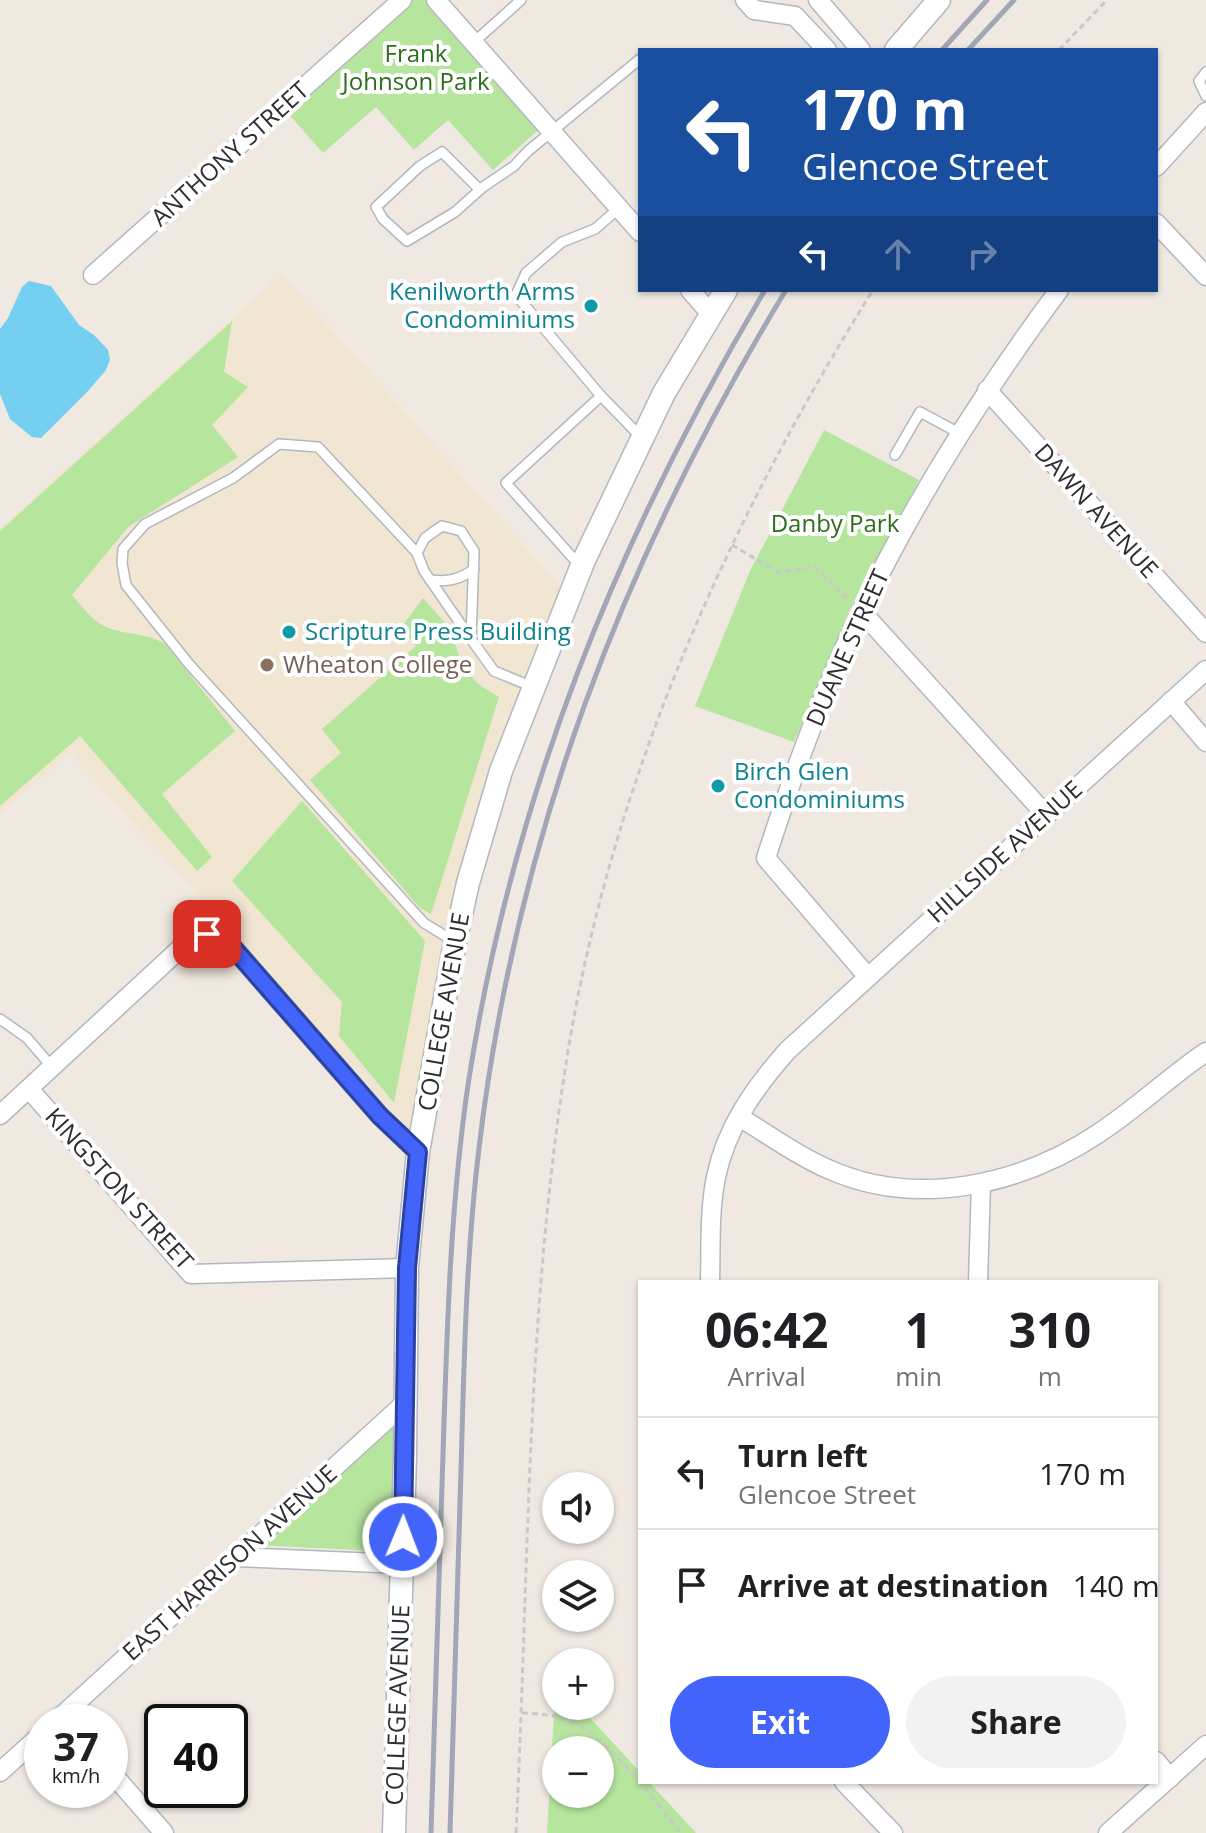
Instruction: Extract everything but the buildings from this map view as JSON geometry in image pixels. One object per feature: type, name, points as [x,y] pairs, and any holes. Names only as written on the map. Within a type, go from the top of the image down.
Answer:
[{"type":"street","name":"ANTHONY STREET","points":[[93,275],[402,0]]},
{"type":"street","points":[[436,0],[551,132],[632,217]]},
{"type":"street","points":[[745,0],[754,10],[795,16],[825,48]]},
{"type":"street","points":[[818,0],[859,48]]},
{"type":"street","points":[[898,48],[939,0]]},
{"type":"street","points":[[1158,165],[1206,112]]},
{"type":"street","points":[[1158,225],[1206,276]]},
{"type":"street","points":[[692,292],[711,314]]},
{"type":"street","name":"COLLEGE AVENUE","points":[[394,1833],[407,1268],[418,1152],[455,942],[468,883],[501,771],[581,567],[664,393],[725,292]]},
{"type":"street","name":"DUANE STREET","points":[[868,977],[766,858],[810,731],[861,611],[959,433],[1058,292]]},
{"type":"street","name":"DAWN AVENUE","points":[[987,390],[1206,633]]},
{"type":"street","points":[[861,611],[1046,815]]},
{"type":"street","name":"HILLSIDE AVENUE","points":[[710,1280],[716,1179],[723,1152],[739,1117],[765,1077],[804,1036],[1206,670]]},
{"type":"street","points":[[1171,701],[1206,742]]},
{"type":"street","points":[[0,1115],[183,946],[207,934],[228,942],[380,1116],[418,1152]]},
{"type":"street","points":[[739,1117],[809,1159],[853,1179],[899,1190],[981,1184],[1040,1165],[1083,1142],[1131,1110],[1206,1052]]},
{"type":"street","name":"KINGSTON STREET","points":[[29,1089],[191,1274],[407,1268]]},
{"type":"street","points":[[978,1280],[981,1184]]},
{"type":"street","name":"EAST HARRISON AVENUE","points":[[79,1704],[405,1403]]},
{"type":"street","points":[[236,1557],[402,1564]]},
{"type":"street","points":[[1108,1833],[1206,1745]]},
{"type":"street","points":[[0,1772],[24,1750]]},
{"type":"street","points":[[1158,1763],[1170,1778]]},
{"type":"street","points":[[846,1784],[893,1833]]},
{"type":"street","points":[[128,1792],[164,1833]]},
{"type":"lane","points":[[473,43],[521,0]]},
{"type":"lane","points":[[480,190],[442,152],[420,166],[376,207],[383,219],[407,241],[455,212],[514,166],[638,61]]},
{"type":"lane","points":[[1206,72],[1199,81],[1206,96]]},
{"type":"lane","points":[[632,217],[562,242],[526,273],[516,295],[601,396],[642,437]]},
{"type":"lane","points":[[581,567],[506,483],[601,396]]},
{"type":"lane","points":[[895,455],[920,412],[959,433]]},
{"type":"lane","points":[[455,942],[424,923],[189,664],[126,585],[123,549],[145,524],[233,478],[279,444],[318,447],[417,553],[430,580],[494,671],[533,687]]},
{"type":"lane","points":[[417,553],[425,538],[442,526],[461,531],[474,551],[471,639]]},
{"type":"lane","points":[[430,580],[462,578],[474,569]]},
{"type":"lane","points":[[0,1019],[27,1038],[52,1067]]},
{"type":"path","points":[[1061,48],[1107,0]]},
{"type":"path","points":[[516,1833],[531,1407],[553,1154],[568,1048],[598,911],[640,774],[701,611],[800,412],[872,292]]},
{"type":"path","points":[[732,545],[778,572],[815,567],[861,611]]},
{"type":"path","points":[[520,1712],[545,1714],[577,1724],[598,1740],[681,1833]]},
{"type":"shaded area","name":"Wheaton College","points":[[282,274],[564,591],[504,739],[413,1135],[70,752],[0,813],[0,528]]},
{"type":"green space","name":"Frank Johnson Park","points":[[409,0],[430,0],[542,127],[493,170],[448,120],[414,150],[376,107],[323,153],[285,110]]},
{"type":"green space","points":[[232,321],[224,372],[248,387],[212,425],[238,457],[128,527],[72,595],[106,627],[165,644],[235,731],[162,794],[212,857],[197,871],[80,736],[0,806],[0,531]]},
{"type":"green space","name":"Danby Park","points":[[824,430],[919,480],[850,609],[794,742],[695,706],[750,571]]},
{"type":"green space","points":[[423,598],[451,630],[462,666],[478,684],[499,697],[431,914],[420,908],[310,780],[341,753],[322,729],[416,646],[401,628]]},
{"type":"green space","points":[[302,801],[425,941],[394,1103],[339,1036],[342,1002],[232,881]]},
{"type":"green space","points":[[401,1413],[397,1552],[256,1545]]},
{"type":"green space","points":[[554,1720],[592,1720],[607,1736],[553,1736]]},
{"type":"green space","points":[[614,1744],[638,1770],[638,1784],[651,1784],[696,1833],[547,1833],[548,1808],[614,1808]]},
{"type":"water","points":[[29,281],[51,286],[79,325],[108,350],[110,360],[106,370],[88,391],[41,438],[32,437],[10,419],[0,394],[0,329],[22,287]]},
{"type":"railway","points":[[944,48],[987,0]]},
{"type":"railway","points":[[970,48],[1014,0]]},
{"type":"railway","points":[[431,1833],[453,1223],[468,1085],[487,978],[512,874],[542,773],[578,673],[662,479],[764,292]]},
{"type":"railway","points":[[450,1833],[471,1228],[496,1033],[520,920],[550,810],[586,702],[627,597],[675,493],[728,391],[785,292]]},
{"type":"place","name":"Kenilworth Arms Condominiums","points":[[591,306]]},
{"type":"place","name":"Scripture Press Building","points":[[289,632]]},
{"type":"place","name":"Wheaton College","points":[[267,665]]},
{"type":"place","name":"Birch Glen Condominiums","points":[[718,786]]},
{"type":"route","points":[[207,934],[222,937],[228,942],[380,1116],[418,1152],[407,1268],[403,1537]]}]
